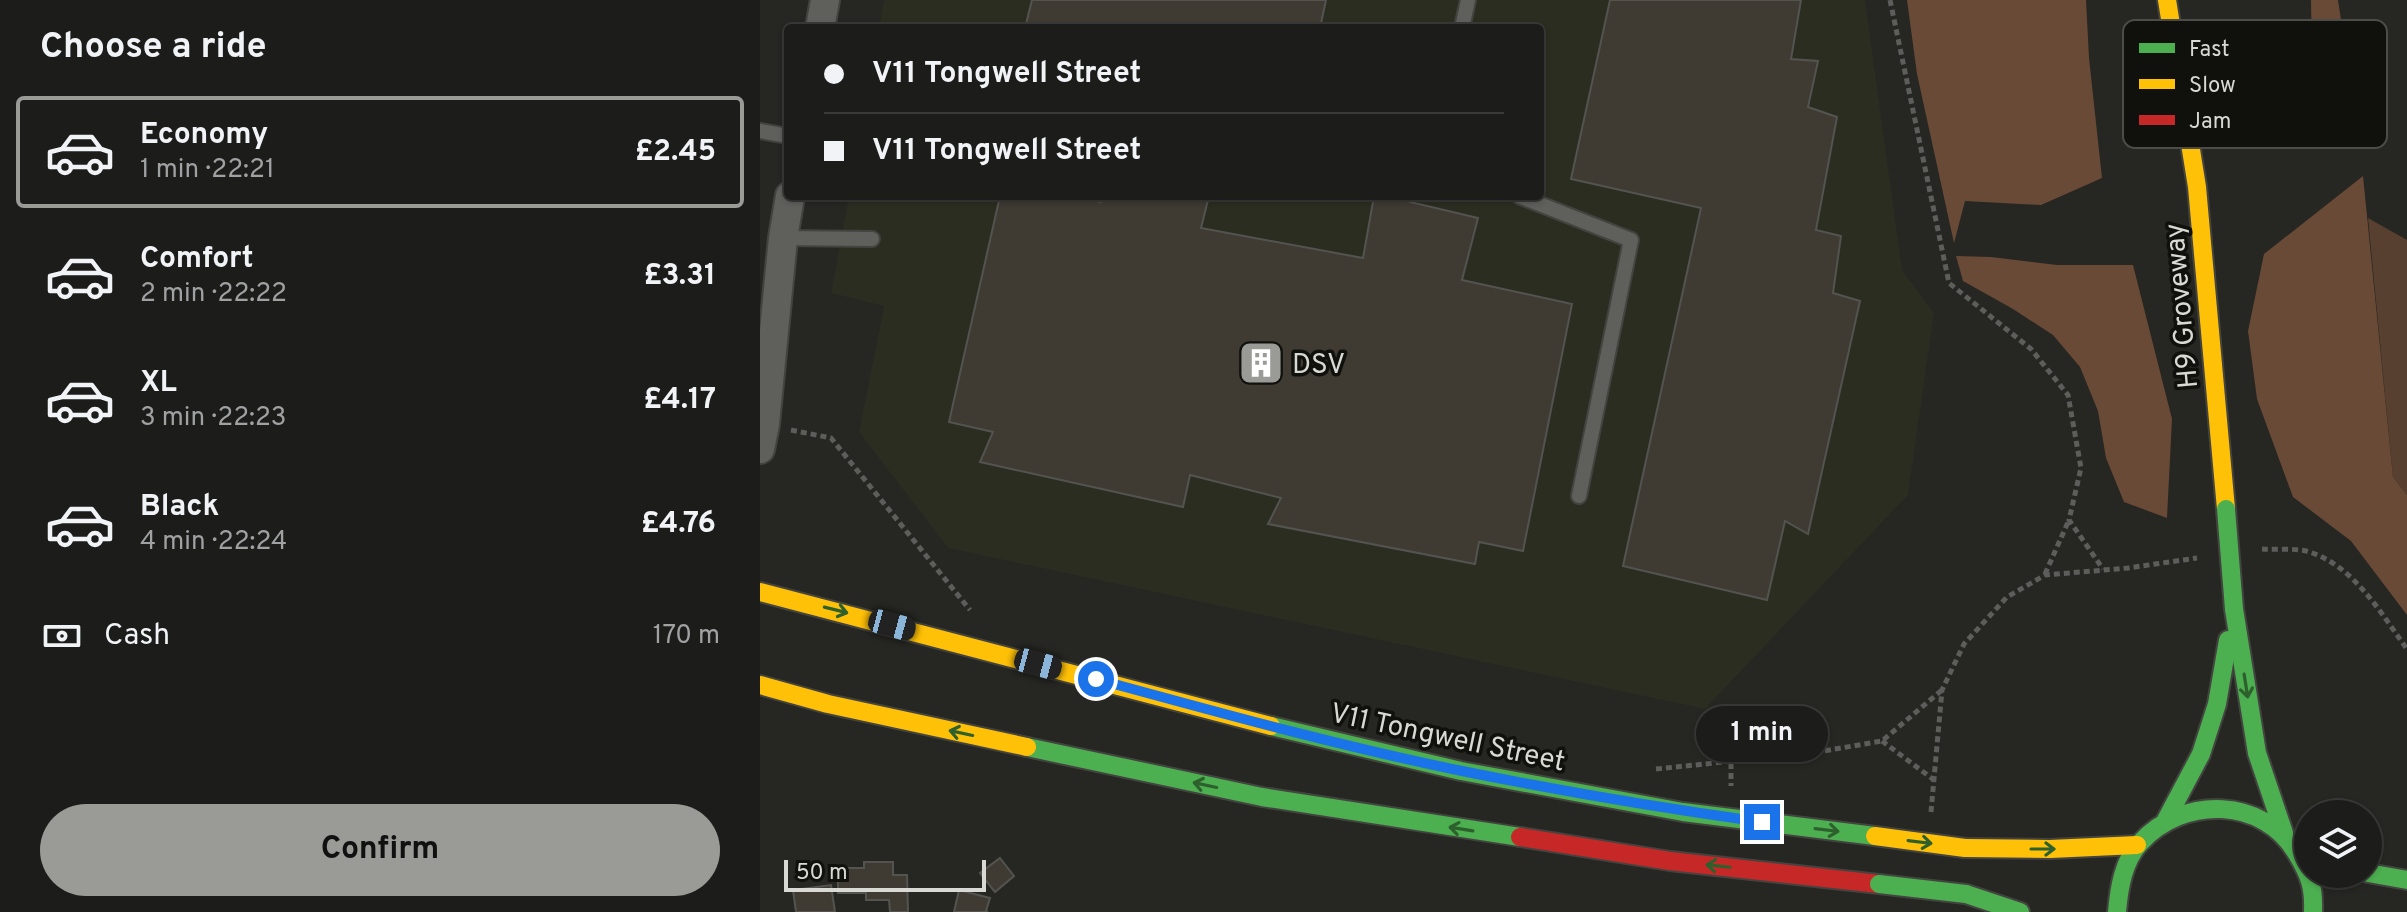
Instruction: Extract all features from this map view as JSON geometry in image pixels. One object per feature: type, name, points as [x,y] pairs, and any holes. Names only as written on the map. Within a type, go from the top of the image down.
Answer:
[{"type":"main road","name":"H9 Groveway","points":[[2167,0],[2170,20]]},
{"type":"main road","name":"H9 Groveway","points":[[2191,148],[2197,187],[2234,609],[2257,753],[2284,833]]},
{"type":"main road","name":"V11 Tongwell Street","points":[[760,592],[1270,726],[1461,771],[1683,812],[1965,848],[2050,849],[2137,845]]},
{"type":"main road","name":"H9 Groveway","points":[[2166,820],[2201,754],[2217,704],[2234,609]]},
{"type":"main road","points":[[760,685],[828,704],[1262,797],[1670,861],[1966,894],[2020,912]]},
{"type":"main road","points":[[2117,912],[2121,876],[2137,845],[2166,820],[2196,809],[2227,807],[2257,816],[2294,842]]},
{"type":"main road","points":[[2382,876],[2407,880]]},
{"type":"main road","points":[[2313,888],[2313,912]]},
{"type":"street","points":[[821,24],[825,0]]},
{"type":"street","points":[[763,436],[789,200]]},
{"type":"street","points":[[760,664],[828,704]]},
{"type":"lane","points":[[1463,24],[1468,0]]},
{"type":"lane","points":[[760,131],[784,135]]},
{"type":"lane","points":[[1529,200],[1631,240],[1579,496]]},
{"type":"lane","points":[[783,238],[872,239]]},
{"type":"path","points":[[1890,0],[1949,283],[2031,349],[2068,395],[2081,468],[2069,520],[2045,575],[2007,597],[1964,644],[1942,690],[1929,823]]},
{"type":"path","points":[[763,436],[831,438],[969,610],[984,614]]},
{"type":"path","points":[[2069,520],[2103,570]]},
{"type":"path","points":[[1649,769],[1758,760],[1882,741],[1942,690]]},
{"type":"path","points":[[1882,741],[1934,780]]},
{"type":"shaded area","points":[[884,0],[1865,0],[1902,270],[1934,313],[1908,495],[1705,709],[948,548],[859,432],[884,306],[831,293],[848,200],[1544,200],[1544,24],[880,24]]},
{"type":"shaded area","points":[[1907,0],[2086,0],[2102,178],[2041,205],[1965,201],[1954,243],[1917,74]]},
{"type":"shaded area","points":[[2311,0],[2338,0],[2341,20],[2311,20]]},
{"type":"shaded area","points":[[2363,176],[2393,477],[2407,495],[2407,615],[2351,541],[2293,497],[2257,399],[2248,331],[2264,254]]},
{"type":"shaded area","points":[[2368,218],[2407,240],[2407,495],[2393,477]]},
{"type":"shaded area","points":[[1956,256],[2057,265],[2133,265],[2172,419],[2167,518],[2124,502],[2106,458],[2098,411],[2080,367],[2053,335],[1963,281]]},
{"type":"building","points":[[1032,0],[1326,0],[1321,24],[1026,24]]},
{"type":"building","points":[[1610,0],[1801,0],[1791,59],[1818,61],[1808,107],[1837,117],[1816,230],[1841,236],[1833,293],[1860,301],[1808,534],[1785,521],[1767,600],[1623,566],[1701,208],[1571,179]]},
{"type":"building","name":"DSV","points":[[999,200],[1208,200],[1201,228],[1363,258],[1373,200],[1402,200],[1478,218],[1462,280],[1572,304],[1523,551],[1479,542],[1475,564],[1268,524],[1281,498],[1190,475],[1183,507],[980,462],[993,432],[949,422]]},
{"type":"building","points":[[1000,858],[1014,876],[995,892],[980,873]]},
{"type":"building","points":[[864,862],[893,862],[893,875],[907,875],[908,912],[890,912],[889,900],[866,900],[866,893],[838,893],[838,868],[864,868]]},
{"type":"building","points":[[831,885],[835,912],[796,912],[793,890]]},
{"type":"building","points":[[959,890],[990,898],[988,912],[954,912]]},
{"type":"traffic: fast","points":[[2226,509],[2234,609]]},
{"type":"traffic: fast","points":[[2234,609],[2257,753],[2284,833]]},
{"type":"traffic: fast","points":[[2166,820],[2201,754],[2217,704],[2228,640]]},
{"type":"traffic: fast","points":[[1271,726],[1461,771],[1683,812],[1875,836]]},
{"type":"traffic: fast","points":[[1027,747],[1262,797],[1520,837]]},
{"type":"traffic: fast","points":[[2117,912],[2126,867],[2140,843],[2158,827],[2178,816],[2200,810],[2222,809],[2265,821],[2283,835],[2308,875],[2313,912]]},
{"type":"traffic: fast","points":[[2382,876],[2407,880]]},
{"type":"traffic: fast","points":[[1879,884],[1966,894]]},
{"type":"traffic: fast","points":[[1966,894],[2020,912]]},
{"type":"traffic: slow","points":[[2167,0],[2170,20]]},
{"type":"traffic: slow","points":[[2191,148],[2197,187],[2226,509]]},
{"type":"traffic: slow","points":[[760,592],[1271,726]]},
{"type":"traffic: slow","points":[[760,685],[828,704],[1027,747]]},
{"type":"traffic: slow","points":[[1875,836],[1965,848]]},
{"type":"traffic: slow","points":[[1965,848],[2050,849],[2137,845]]},
{"type":"traffic: jam","points":[[1520,837],[1670,861],[1879,884]]},
{"type":"place","name":"DSV","points":[[1261,363]]},
{"type":"route","points":[[1096,679],[1270,726],[1461,771],[1683,812],[1762,822]]}]
